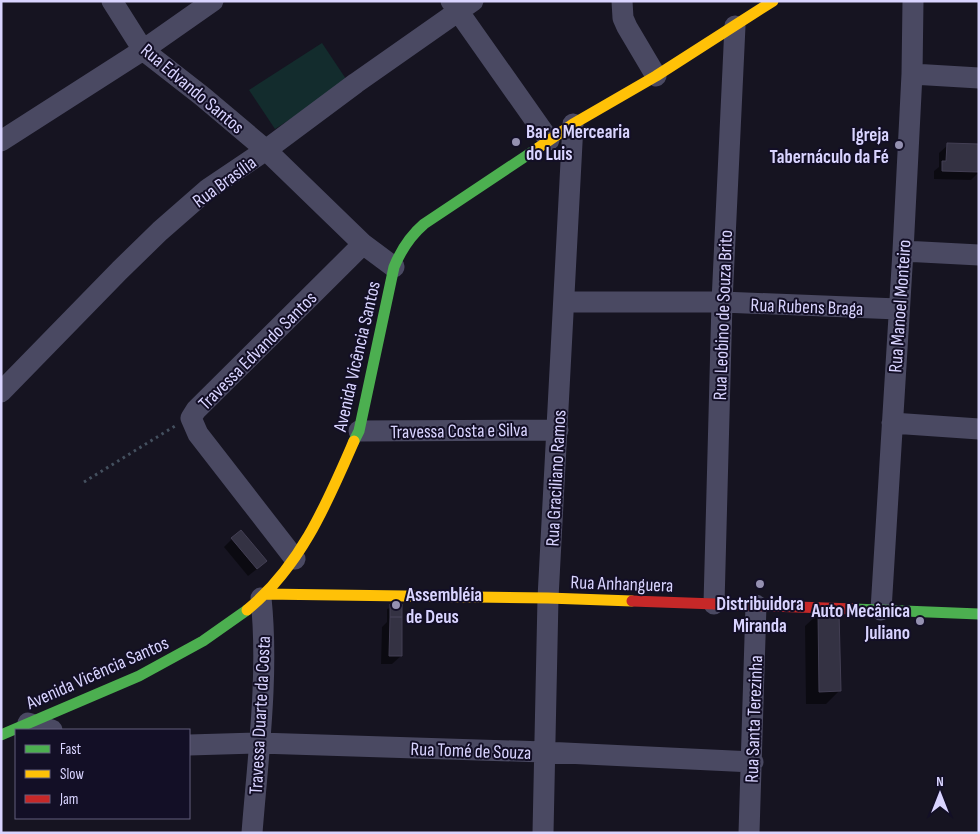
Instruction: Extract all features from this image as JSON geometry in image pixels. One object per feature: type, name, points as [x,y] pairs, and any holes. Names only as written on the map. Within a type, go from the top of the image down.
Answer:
[{"type":"street","name":"Rua Edvando Santos","points":[[112,1],[143,50],[202,96],[266,150],[363,244],[394,267]]},
{"type":"street","points":[[1,141],[143,50],[213,1]]},
{"type":"street","points":[[622,1],[623,18],[627,28],[656,76]]},
{"type":"street","name":"Avenida Vicência Santos","points":[[1,735],[139,676],[203,641],[231,622],[263,596],[295,560],[322,514],[359,431],[394,267],[407,239],[424,224],[573,124],[656,76],[774,1]]},
{"type":"street","name":"Rua Manoel Monteiro","points":[[881,610],[903,252],[912,74],[913,1]]},
{"type":"street","points":[[461,5],[549,140]]},
{"type":"street","name":"Rua Brasília","points":[[1,392],[160,231],[208,189],[266,150],[461,5]]},
{"type":"street","name":"Rua Leobino de Souza Brito","points":[[714,604],[722,302],[735,26]]},
{"type":"street","points":[[912,74],[979,78]]},
{"type":"street","name":"Rua Graciliano Ramos","points":[[543,833],[548,598],[573,124]]},
{"type":"street","name":"Travessa Edvando Santos","points":[[295,560],[198,434],[192,423],[192,415],[363,244]]},
{"type":"street","points":[[903,252],[979,256]]},
{"type":"street","name":"Rua Rubens Braga","points":[[565,302],[722,302],[898,309]]},
{"type":"street","points":[[892,423],[979,429]]},
{"type":"street","name":"Travessa Costa e Silva","points":[[359,431],[558,430]]},
{"type":"street","name":"Rua Anhanguera","points":[[263,596],[548,598],[979,614]]},
{"type":"street","name":"Travessa Duarte da Costa","points":[[252,833],[260,743],[265,637],[263,596]]},
{"type":"street","name":"Rua Santa Terezinha","points":[[750,833],[756,605]]},
{"type":"street","points":[[28,723],[49,729]]},
{"type":"street","name":"Rua Tomé de Souza","points":[[190,745],[260,743],[544,752],[753,762]]},
{"type":"path","points":[[84,482],[192,415]]},
{"type":"green space","points":[[322,43],[348,82],[275,129],[249,90]]},
{"type":"building","points":[[947,143],[979,144],[979,172],[942,171],[942,161],[946,161]]},
{"type":"building","points":[[241,530],[267,561],[257,569],[231,538]]},
{"type":"building","points":[[390,604],[402,604],[402,617],[390,617]]},
{"type":"building","points":[[818,612],[839,612],[841,691],[819,692]]},
{"type":"building","points":[[390,617],[402,617],[402,656],[389,656]]},
{"type":"traffic: fast","points":[[354,441],[359,431],[394,267],[403,249],[414,233],[424,224],[538,148]]},
{"type":"traffic: fast","points":[[854,609],[979,614]]},
{"type":"traffic: fast","points":[[15,729],[139,676],[203,641],[247,610]]},
{"type":"traffic: fast","points":[[1,735],[15,729]]},
{"type":"traffic: slow","points":[[538,148],[573,124],[656,76],[773,1]]},
{"type":"traffic: slow","points":[[247,610],[283,574],[311,532],[354,441]]},
{"type":"traffic: slow","points":[[265,594],[632,601]]},
{"type":"traffic: jam","points":[[632,601],[854,609]]},
{"type":"place","name":"Bar e Mercearia do Luis","points":[[516,142]]},
{"type":"place","name":"Igreja Tabernáculo da Fé","points":[[899,145]]},
{"type":"place","name":"Distribuidora Miranda","points":[[760,584]]},
{"type":"place","name":"Assembléia de Deus","points":[[396,605]]},
{"type":"place","name":"Auto Mecânica Juliano","points":[[920,621]]}]
